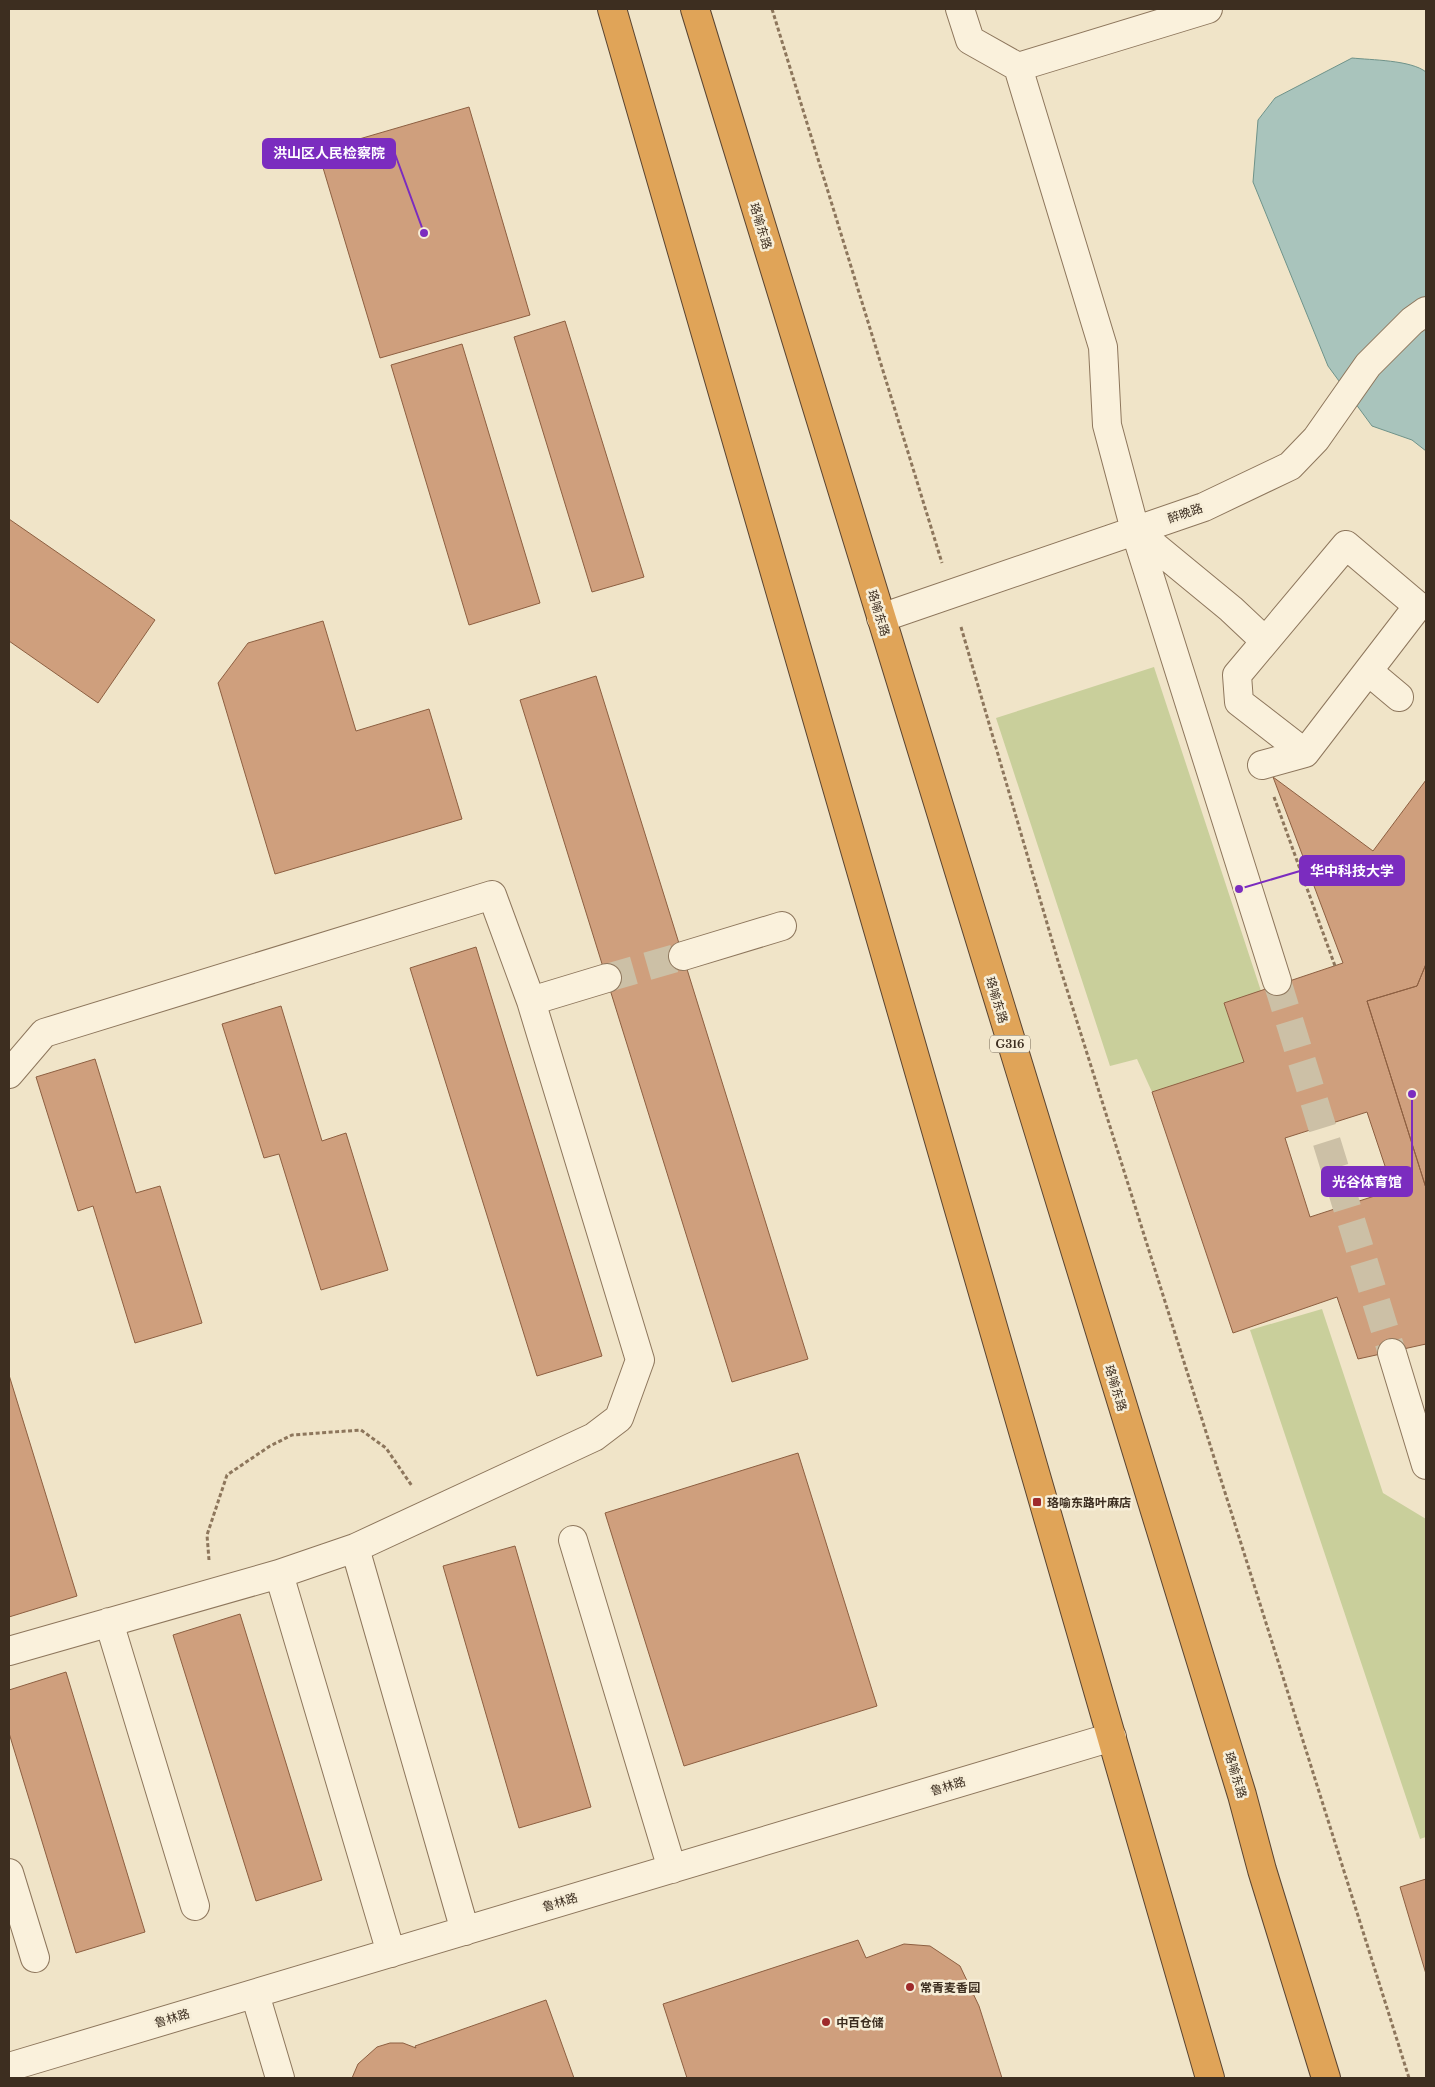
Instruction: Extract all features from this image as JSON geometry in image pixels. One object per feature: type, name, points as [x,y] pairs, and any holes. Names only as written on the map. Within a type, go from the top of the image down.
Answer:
[{"type":"highway","points":[[612,9],[1210,2078]]},
{"type":"highway","name":"珞喻东路","points":[[695,9],[1239,1785],[1262,1870],[1326,2078]]},
{"type":"street","points":[[960,9],[970,40],[1018,67],[1103,347],[1106,425],[1135,530],[1277,981]]},
{"type":"street","points":[[1018,67],[1208,9]]},
{"type":"street","name":"醉晚路","points":[[880,618],[1204,507],[1290,466],[1316,439],[1368,365],[1412,320],[1426,311]]},
{"type":"street","points":[[1135,530],[1230,609],[1265,641]]},
{"type":"street","points":[[1262,765],[1306,753],[1418,606],[1346,545],[1237,675],[1239,702],[1306,753]]},
{"type":"street","points":[[1368,671],[1399,697]]},
{"type":"street","points":[[9,1074],[44,1033],[492,895],[531,1001],[640,1360],[619,1418],[594,1437],[355,1548],[279,1574],[9,1651]]},
{"type":"street","points":[[683,956],[782,926]]},
{"type":"street","points":[[531,1001],[607,978]]},
{"type":"street","points":[[1392,1353],[1426,1465]]},
{"type":"street","points":[[572,1540],[672,1869]]},
{"type":"street","points":[[355,1548],[465,1930]]},
{"type":"street","points":[[279,1574],[392,1953]]},
{"type":"street","points":[[109,1622],[195,1906]]},
{"type":"street","name":"鲁林路","points":[[9,2067],[1112,1737]]},
{"type":"street","points":[[9,1873],[35,1958]]},
{"type":"street","points":[[255,1994],[280,2078]]},
{"type":"path","points":[[772,9],[951,595],[1061,970],[1409,2078]]},
{"type":"path","points":[[1262,765],[1336,966]]},
{"type":"path","points":[[213,1593],[206,1535],[227,1475],[270,1446],[292,1435],[361,1430],[386,1448],[402,1469],[426,1515]]},
{"type":"green space","points":[[1154,667],[1261,991],[1224,1003],[1244,1062],[1152,1092],[1137,1059],[1110,1066],[996,718]]},
{"type":"green space","points":[[1322,1309],[1383,1493],[1426,1519],[1426,1837],[1420,1839],[1250,1330]]},
{"type":"water","points":[[1352,58],[1401,63],[1411,65],[1426,72],[1426,451],[1412,440],[1372,426],[1328,366],[1253,182],[1258,120],[1275,98]]},
{"type":"building","points":[[469,107],[530,315],[380,358],[318,151]]},
{"type":"building","points":[[565,321],[644,577],[592,592],[514,337]]},
{"type":"building","points":[[462,344],[540,603],[469,625],[391,365]]},
{"type":"building","points":[[9,519],[155,620],[98,703],[9,641]]},
{"type":"building","points":[[323,621],[356,731],[429,709],[462,819],[275,874],[218,683],[248,643]]},
{"type":"building","points":[[596,676],[808,1359],[732,1382],[520,700]]},
{"type":"building","points":[[1273,777],[1373,851],[1426,780],[1426,964],[1417,986],[1367,1001],[1426,1188],[1426,1344],[1358,1359],[1337,1297],[1233,1333],[1152,1092],[1244,1062],[1224,1003],[1343,963]],"holes":[[[1367,1112],[1393,1190],[1310,1217],[1285,1138]]]},
{"type":"building","points":[[476,947],[602,1356],[537,1376],[410,968]]},
{"type":"building","points":[[1426,964],[1426,1188],[1367,1001],[1417,986]]},
{"type":"building","points":[[281,1006],[322,1141],[346,1133],[388,1270],[321,1290],[279,1154],[264,1158],[222,1024]]},
{"type":"building","points":[[95,1059],[136,1193],[160,1186],[202,1323],[135,1343],[93,1206],[78,1211],[36,1077]]},
{"type":"building","points":[[9,1375],[77,1596],[9,1617]]},
{"type":"building","points":[[798,1453],[877,1706],[684,1766],[605,1513]]},
{"type":"building","points":[[515,1546],[591,1807],[519,1828],[443,1566]]},
{"type":"building","points":[[240,1614],[322,1880],[256,1901],[173,1635]]},
{"type":"building","points":[[66,1672],[145,1932],[76,1953],[9,1733],[9,1690]]},
{"type":"building","points":[[1426,1879],[1426,1974],[1400,1887]]},
{"type":"building","name":"中百仓储","points":[[858,1940],[866,1958],[904,1944],[930,1946],[960,1966],[979,2006],[1002,2078],[687,2078],[663,2004]]},
{"type":"building","points":[[546,2000],[574,2078],[352,2078],[358,2064],[377,2047],[390,2043],[403,2043],[416,2048],[415,2046]]},
{"type":"tunnel","points":[[607,978],[683,956]]},
{"type":"tunnel","points":[[1277,981],[1392,1353]]},
{"type":"place","name":"洪山区人民检察院","points":[[424,233]]},
{"type":"place","name":"华中科技大学","points":[[1239,889]]},
{"type":"place","name":"光谷体育馆","points":[[1412,1094]]},
{"type":"place","name":"珞喻东路叶麻店","points":[[1037,1502]]},
{"type":"place","name":"常青麦香园","points":[[910,1987]]},
{"type":"place","name":"中百仓储","points":[[826,2022]]}]
